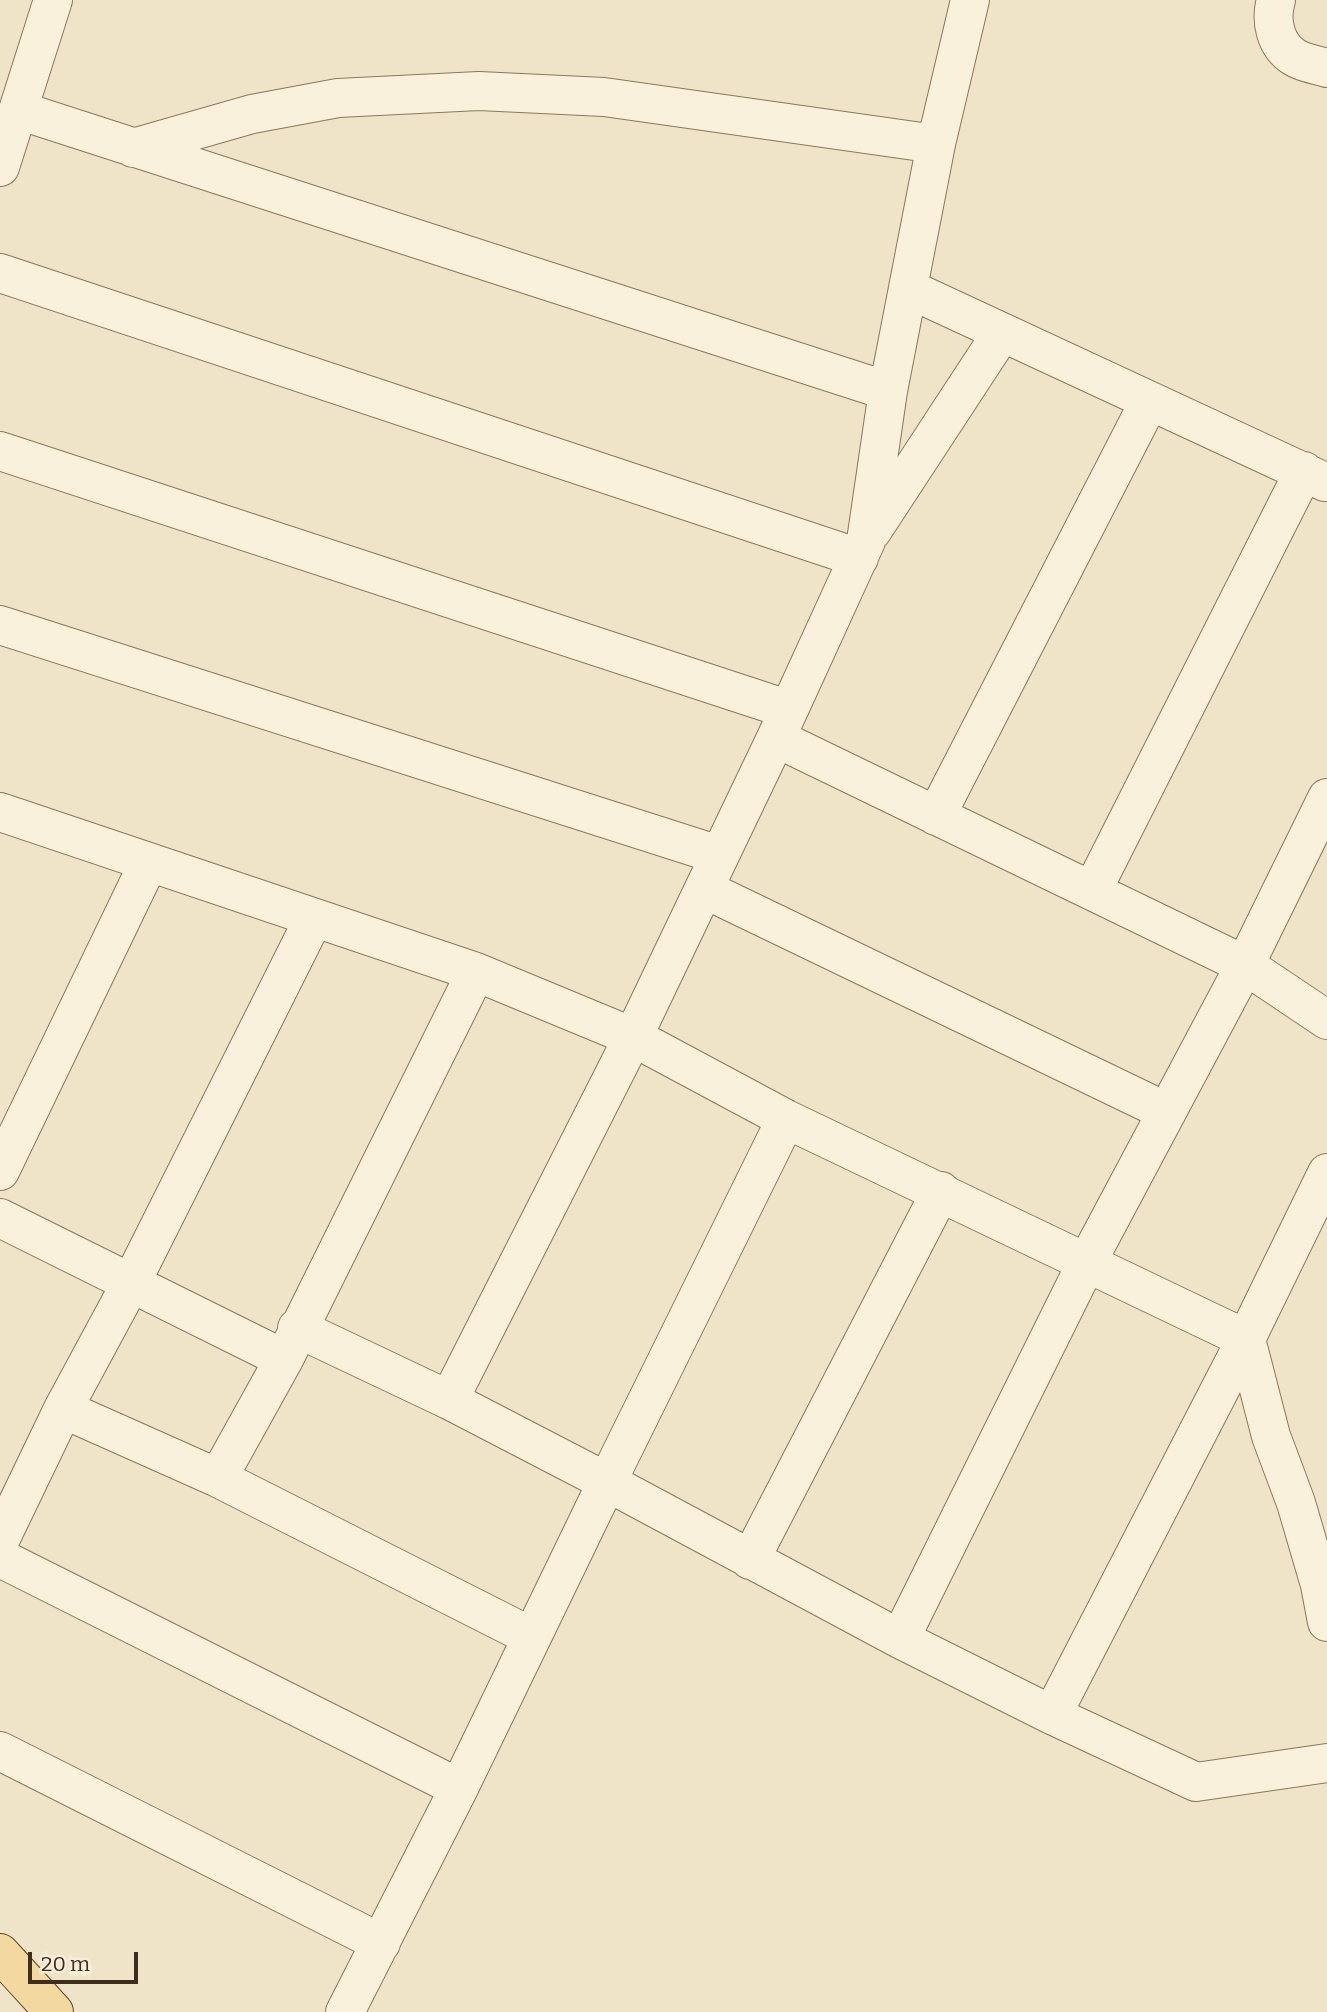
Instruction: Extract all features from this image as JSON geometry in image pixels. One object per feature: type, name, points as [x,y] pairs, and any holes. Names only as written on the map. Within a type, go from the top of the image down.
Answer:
[{"type":"main road","points":[[0,1953],[54,2012]]},
{"type":"street","points":[[0,167],[53,0]]},
{"type":"street","points":[[862,550],[888,391],[936,144],[970,0]]},
{"type":"street","points":[[1276,0],[1273,11],[1275,30],[1282,44],[1293,57],[1327,68]]},
{"type":"street","points":[[133,148],[252,114],[338,98],[479,90],[604,97],[936,144]]},
{"type":"street","points":[[18,110],[888,391]]},
{"type":"street","points":[[0,274],[862,550]]},
{"type":"street","points":[[909,289],[1001,334],[1315,477],[1092,891]]},
{"type":"street","points":[[449,1400],[633,1037],[862,550],[1001,334]]},
{"type":"street","points":[[936,816],[1149,402]]},
{"type":"street","points":[[0,451],[782,724],[936,816],[1245,965],[1327,1020]]},
{"type":"street","points":[[0,625],[712,872],[1167,1112]]},
{"type":"street","points":[[900,1639],[1087,1262],[1245,965],[1327,797]]},
{"type":"street","points":[[0,812],[476,972],[633,1037],[786,1119],[1245,1339],[1271,1436],[1320,1585],[1327,1622]]},
{"type":"street","points":[[0,1171],[149,862]]},
{"type":"street","points":[[0,1540],[63,1409],[131,1283],[314,918]]},
{"type":"street","points":[[218,1478],[290,1343],[476,972]]},
{"type":"street","points":[[345,2012],[459,1787],[786,1119]]},
{"type":"street","points":[[1052,1715],[1327,1173]]},
{"type":"street","points":[[750,1560],[940,1191]]},
{"type":"street","points":[[0,1218],[131,1283],[449,1400],[900,1639],[1052,1715],[1196,1782],[1327,1763]]},
{"type":"street","points":[[63,1409],[218,1478],[532,1637]]},
{"type":"street","points":[[0,1558],[459,1787]]},
{"type":"street","points":[[0,1751],[381,1943]]}]
